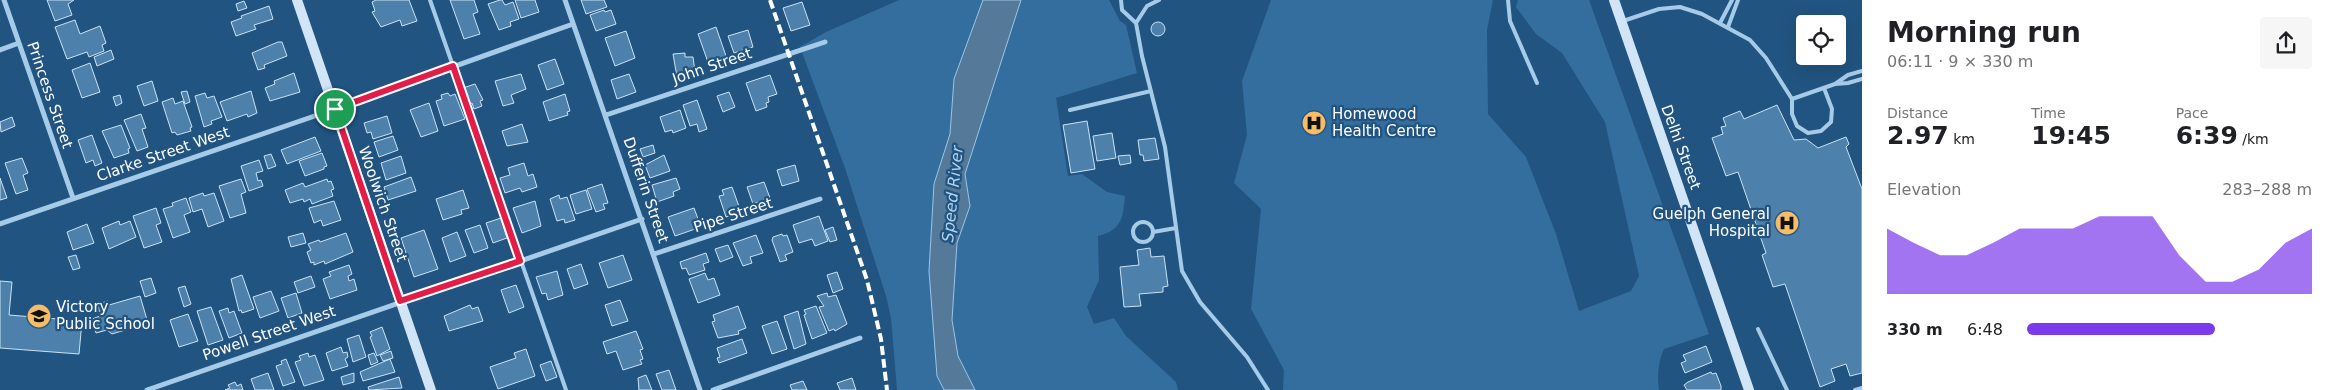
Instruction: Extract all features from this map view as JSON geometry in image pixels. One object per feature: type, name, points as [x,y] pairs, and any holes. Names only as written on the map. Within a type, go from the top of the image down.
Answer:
[{"type":"main road","name":"Woolwich Street","points":[[296,0],[431,390]]},
{"type":"main road","name":"Delhi Street","points":[[1614,0],[1749,390]]},
{"type":"street","name":"Princess Street","points":[[4,0],[73,198]]},
{"type":"street","name":"Dufferin Street","points":[[565,0],[700,390]]},
{"type":"street","name":"Clarke Street West","points":[[0,224],[335,109],[573,24]]},
{"type":"street","name":"John Street","points":[[606,115],[825,42]]},
{"type":"street","points":[[0,50],[19,43]]},
{"type":"street","name":"Pipe Street","points":[[654,254],[820,199]]},
{"type":"street","name":"Powell Street West","points":[[147,390],[400,301],[642,220]]},
{"type":"street","points":[[712,390],[860,338]]},
{"type":"lane","points":[[430,0],[566,390]]},
{"type":"lane","points":[[1121,0],[1122,10],[1136,23],[1166,147],[1182,272],[1200,302],[1246,357],[1268,390]]},
{"type":"lane","points":[[1136,23],[1150,1],[1159,0]]},
{"type":"lane","points":[[1508,0],[1510,21],[1536,83]]},
{"type":"lane","points":[[1720,23],[1732,0]]},
{"type":"lane","points":[[1728,27],[1738,0]]},
{"type":"lane","points":[[1621,22],[1659,9],[1680,7],[1720,23],[1750,40],[1766,58],[1792,99],[1792,114],[1797,126],[1808,133],[1821,131],[1831,122],[1833,116],[1832,109],[1824,88]]},
{"type":"lane","points":[[1792,99],[1835,84],[1848,75],[1862,71]]},
{"type":"lane","points":[[1835,84],[1862,79]]},
{"type":"lane","points":[[1070,110],[1151,91]]},
{"type":"lane","points":[[1145,222],[1152,227],[1153,232],[1150,240],[1141,242],[1134,237],[1133,233],[1136,225],[1145,222]]},
{"type":"lane","points":[[1153,232],[1176,228]]},
{"type":"lane","points":[[1758,329],[1787,390]]},
{"type":"lane","points":[[1855,390],[1862,388]]},
{"type":"shaded area","points":[[899,0],[983,0],[954,79],[950,134],[934,184],[929,271],[937,376],[944,390],[897,390],[891,318],[886,296],[845,168],[800,47],[826,32]]},
{"type":"shaded area","points":[[1021,0],[1109,0],[1120,21],[1126,25],[1137,73],[1056,98],[1068,176],[1082,174],[1107,192],[1125,196],[1122,217],[1117,227],[1098,236],[1099,280],[1087,307],[1094,324],[1114,318],[1126,336],[1176,382],[1178,390],[975,390],[958,356],[952,320],[957,243],[970,206],[965,174]]},
{"type":"shaded area","points":[[1271,0],[1493,0],[1487,30],[1488,114],[1526,157],[1556,234],[1579,311],[1631,291],[1639,276],[1605,122],[1562,53],[1536,34],[1516,7],[1518,0],[1589,0],[1709,334],[1664,349],[1660,359],[1659,390],[1283,390],[1284,370],[1251,309],[1261,209],[1234,183],[1247,135],[1242,81]]},
{"type":"water","name":"Speed River","points":[[983,0],[1021,0],[965,174],[970,206],[957,243],[952,320],[958,356],[975,390],[944,390],[937,376],[929,271],[934,184],[950,134],[954,79]]},
{"type":"building","points":[[47,0],[74,0],[68,4],[72,15],[55,21]]},
{"type":"building","points":[[376,0],[409,0],[417,21],[402,26],[400,20],[381,27],[372,12],[375,11],[372,2]]},
{"type":"building","points":[[450,0],[474,0],[478,12],[473,14],[480,34],[464,39]]},
{"type":"building","points":[[500,0],[505,5],[513,2],[519,19],[510,22],[511,26],[499,30],[488,4]]},
{"type":"building","points":[[515,0],[535,0],[539,12],[521,18]]},
{"type":"building","points":[[581,0],[604,0],[607,7],[586,14]]},
{"type":"building","points":[[244,1],[247,8],[238,11],[236,4]]},
{"type":"building","points":[[802,2],[810,25],[791,31],[783,8]]},
{"type":"building","points":[[269,6],[273,19],[254,25],[256,29],[236,36],[231,22],[242,18],[241,16]]},
{"type":"building","points":[[604,10],[605,12],[611,10],[616,24],[596,31],[590,15]]},
{"type":"building","points":[[75,20],[80,34],[100,26],[106,43],[102,45],[104,51],[89,57],[87,52],[67,59],[55,27]]},
{"type":"building","points":[[1155,22],[1161,22],[1165,29],[1161,36],[1155,36],[1151,32],[1151,26]]},
{"type":"building","points":[[716,27],[727,59],[709,65],[698,34]]},
{"type":"building","points":[[748,30],[753,47],[734,53],[728,36]]},
{"type":"building","points":[[626,31],[635,58],[615,66],[605,38]]},
{"type":"building","points":[[282,42],[287,56],[264,65],[265,68],[258,70],[252,53]]},
{"type":"building","points":[[111,50],[114,59],[97,66],[94,57]]},
{"type":"building","points":[[685,53],[685,57],[693,57],[695,72],[677,77],[673,54]]},
{"type":"building","points":[[555,59],[564,84],[547,90],[538,65]]},
{"type":"building","points":[[90,63],[100,92],[82,98],[72,70]]},
{"type":"building","points":[[294,73],[300,92],[270,101],[265,88],[275,84],[274,81]]},
{"type":"building","points":[[521,74],[526,89],[511,95],[514,103],[503,106],[495,81]]},
{"type":"building","points":[[629,74],[636,92],[617,99],[611,80]]},
{"type":"building","points":[[770,75],[777,94],[768,97],[767,107],[756,111],[746,83]]},
{"type":"building","points":[[152,81],[158,101],[144,106],[137,86]]},
{"type":"building","points":[[475,84],[483,100],[480,101],[482,106],[474,109],[472,103],[468,105],[463,88]]},
{"type":"building","points":[[187,91],[190,102],[185,104],[181,92]]},
{"type":"building","points":[[251,91],[257,113],[248,117],[247,114],[227,121],[220,102]]},
{"type":"building","points":[[729,92],[735,107],[723,112],[717,96]]},
{"type":"building","points":[[205,93],[207,98],[214,96],[222,117],[211,121],[212,124],[204,127],[195,96]]},
{"type":"building","points":[[448,93],[450,96],[455,94],[465,119],[444,126],[436,101],[442,99],[441,95]]},
{"type":"building","points":[[565,94],[570,111],[567,112],[568,115],[549,121],[543,102]]},
{"type":"building","points":[[120,95],[122,103],[116,106],[113,97]]},
{"type":"building","points":[[173,98],[175,104],[183,101],[192,127],[190,128],[191,131],[177,135],[175,132],[172,133],[162,102]]},
{"type":"building","points":[[697,100],[707,129],[699,132],[697,124],[690,126],[683,105]]},
{"type":"building","points":[[429,103],[438,131],[421,137],[410,110]]},
{"type":"building","name":"Guelph General Hospital","points":[[1777,105],[1794,140],[1806,139],[1818,148],[1846,137],[1849,144],[1846,147],[1862,189],[1862,373],[1850,376],[1846,364],[1831,369],[1835,381],[1820,387],[1785,284],[1773,287],[1762,255],[1766,253],[1738,172],[1726,176],[1712,138],[1723,134],[1721,127],[1726,126],[1723,118],[1740,111],[1744,119]]},
{"type":"building","points":[[680,110],[686,128],[673,133],[672,130],[665,132],[660,117]]},
{"type":"building","points":[[141,114],[146,128],[142,129],[148,147],[137,151],[124,120]]},
{"type":"building","points":[[387,116],[392,133],[373,139],[371,132],[367,133],[364,123]]},
{"type":"building","points":[[12,117],[15,126],[1,132],[0,122]]},
{"type":"building","points":[[1087,121],[1095,169],[1071,173],[1063,125]]},
{"type":"building","points":[[522,124],[528,142],[507,146],[502,131]]},
{"type":"building","points":[[121,125],[130,148],[128,149],[129,153],[114,158],[102,131]]},
{"type":"building","points":[[1112,133],[1116,158],[1097,161],[1093,136]]},
{"type":"building","points":[[92,135],[102,163],[95,166],[93,160],[86,163],[78,140]]},
{"type":"building","points":[[393,136],[398,150],[379,157],[374,142]]},
{"type":"building","points":[[315,137],[321,151],[287,164],[281,150]]},
{"type":"building","points":[[1155,138],[1159,159],[1144,161],[1143,155],[1140,155],[1138,140]]},
{"type":"building","points":[[653,145],[655,153],[643,157],[640,149]]},
{"type":"building","points":[[322,153],[327,166],[305,176],[299,161]]},
{"type":"building","points":[[271,154],[276,166],[268,169],[264,156]]},
{"type":"building","points":[[664,155],[670,171],[650,178],[645,165]]},
{"type":"building","points":[[1130,155],[1131,163],[1120,165],[1118,156]]},
{"type":"building","points":[[401,156],[406,173],[386,180],[381,163]]},
{"type":"building","points":[[22,158],[28,173],[23,175],[28,190],[16,194],[5,163]]},
{"type":"building","points":[[259,160],[263,171],[256,173],[258,181],[261,180],[263,186],[249,191],[241,166]]},
{"type":"building","points":[[524,163],[528,176],[533,174],[537,187],[522,192],[520,188],[505,193],[500,178],[510,175],[508,168]]},
{"type":"building","points":[[795,165],[799,181],[782,186],[777,170]]},
{"type":"building","points":[[411,177],[416,191],[388,200],[384,187]]},
{"type":"building","points":[[0,178],[7,198],[0,200]]},
{"type":"building","points":[[676,178],[680,189],[673,192],[674,196],[657,202],[652,185]]},
{"type":"building","points":[[241,179],[246,192],[241,194],[246,213],[230,218],[219,186]]},
{"type":"building","points":[[327,179],[328,182],[331,181],[334,189],[331,190],[333,196],[312,204],[310,199],[304,202],[303,199],[290,203],[285,190],[303,183],[305,187]]},
{"type":"building","points":[[764,182],[770,198],[753,204],[747,187]]},
{"type":"building","points":[[602,184],[608,203],[603,204],[605,209],[596,212],[587,189]]},
{"type":"building","points":[[732,187],[741,212],[726,217],[719,196],[724,195],[722,190]]},
{"type":"building","points":[[463,190],[469,208],[461,210],[462,214],[443,220],[436,199]]},
{"type":"building","points":[[586,190],[592,209],[576,214],[570,195]]},
{"type":"building","points":[[203,193],[204,196],[214,193],[224,221],[208,227],[202,209],[193,212],[189,198]]},
{"type":"building","points":[[559,195],[560,199],[567,197],[575,220],[565,223],[564,219],[557,221],[550,199]]},
{"type":"building","points":[[186,198],[191,212],[184,215],[190,232],[173,238],[163,209],[173,206],[172,203]]},
{"type":"building","points":[[334,201],[341,220],[323,226],[321,220],[314,223],[309,208]]},
{"type":"building","points":[[535,201],[541,226],[522,233],[513,208]]},
{"type":"building","points":[[156,208],[161,223],[156,225],[162,242],[144,248],[133,216]]},
{"type":"building","points":[[694,208],[701,227],[675,236],[668,217]]},
{"type":"building","points":[[819,216],[828,241],[815,246],[812,239],[799,243],[793,225]]},
{"type":"building","points":[[501,218],[507,238],[493,243],[486,223]]},
{"type":"building","points":[[119,221],[120,225],[130,221],[136,237],[109,249],[102,228]]},
{"type":"building","points":[[87,224],[94,243],[73,250],[67,232]]},
{"type":"building","points":[[480,225],[488,248],[474,253],[465,230]]},
{"type":"building","points":[[833,227],[837,240],[830,242],[825,230]]},
{"type":"building","points":[[424,230],[438,269],[414,277],[401,238]]},
{"type":"building","points":[[457,232],[466,256],[450,262],[442,238]]},
{"type":"building","points":[[303,233],[306,243],[291,247],[288,237]]},
{"type":"building","points":[[346,233],[353,252],[325,264],[324,261],[314,265],[314,262],[311,263],[307,252],[311,250],[308,244]]},
{"type":"building","points":[[782,234],[783,236],[787,235],[793,252],[785,255],[787,260],[780,262],[772,240],[773,237]]},
{"type":"building","points":[[756,235],[763,253],[750,257],[752,263],[743,266],[733,243]]},
{"type":"building","points":[[728,245],[733,257],[720,262],[715,249]]},
{"type":"building","points":[[1150,248],[1151,257],[1164,256],[1168,286],[1163,287],[1163,292],[1139,294],[1141,306],[1124,307],[1120,267],[1139,265],[1137,250]]},
{"type":"building","points":[[706,253],[709,262],[703,264],[705,270],[689,275],[686,268],[682,269],[680,262]]},
{"type":"building","points":[[76,255],[80,268],[73,270],[68,257]]},
{"type":"building","points":[[623,255],[632,280],[608,288],[599,263]]},
{"type":"building","points":[[581,264],[588,284],[574,289],[567,269]]},
{"type":"building","points":[[349,265],[352,274],[348,276],[349,281],[354,279],[357,290],[330,299],[323,279],[331,276],[329,272]]},
{"type":"building","points":[[557,271],[563,295],[548,300],[546,293],[542,294],[536,277]]},
{"type":"building","points":[[837,272],[843,289],[833,293],[827,275]]},
{"type":"building","points":[[705,273],[708,280],[714,278],[720,295],[698,303],[689,279]]},
{"type":"building","points":[[242,275],[254,309],[242,313],[241,310],[239,311],[231,279]]},
{"type":"building","points":[[311,276],[315,287],[298,293],[294,282]]},
{"type":"building","points":[[151,278],[156,293],[145,297],[140,281]]},
{"type":"building","points":[[0,281],[12,282],[9,315],[82,321],[79,354],[0,348]]},
{"type":"building","points":[[516,285],[524,307],[509,313],[501,290]]},
{"type":"building","points":[[185,286],[191,304],[184,307],[178,288]]},
{"type":"building","points":[[271,291],[279,311],[260,318],[253,297]]},
{"type":"building","points":[[296,293],[302,313],[288,318],[281,298]]},
{"type":"building","points":[[827,293],[828,297],[836,295],[847,324],[835,331],[834,329],[829,331],[819,307],[824,306],[817,296]]},
{"type":"building","points":[[140,296],[148,323],[112,334],[107,330],[96,333],[92,319],[100,316],[98,304],[108,301],[109,305]]},
{"type":"building","points":[[620,300],[628,321],[612,326],[605,305]]},
{"type":"building","points":[[470,305],[472,309],[478,307],[483,321],[449,331],[444,316]]},
{"type":"building","points":[[738,306],[746,328],[738,331],[739,334],[718,338],[712,322],[715,321],[713,315]]},
{"type":"building","points":[[816,306],[827,333],[812,339],[804,310]]},
{"type":"building","points":[[211,307],[223,340],[208,345],[197,311]]},
{"type":"building","points":[[228,308],[229,313],[234,311],[242,333],[229,338],[219,311]]},
{"type":"building","points":[[798,311],[806,344],[794,349],[784,316]]},
{"type":"building","points":[[188,314],[198,341],[179,347],[170,320]]},
{"type":"building","points":[[777,321],[787,349],[772,354],[762,326]]},
{"type":"building","points":[[382,327],[390,349],[377,356],[370,332]]},
{"type":"building","points":[[636,331],[643,349],[640,350],[643,359],[640,360],[642,364],[623,370],[616,351],[607,354],[603,342]]},
{"type":"building","points":[[359,335],[366,357],[353,362],[347,339]]},
{"type":"building","points":[[742,339],[747,353],[719,363],[717,358],[720,357],[717,348]]},
{"type":"building","points":[[1706,346],[1712,362],[1685,373],[1681,363],[1686,361],[1683,355]]},
{"type":"building","points":[[341,347],[343,353],[347,352],[348,357],[345,359],[348,366],[332,371],[326,353]]},
{"type":"building","points":[[526,349],[535,376],[498,389],[490,367],[516,358],[514,353]]},
{"type":"building","points":[[391,351],[393,358],[383,361],[380,355]]},
{"type":"building","points":[[308,353],[309,357],[315,355],[324,380],[304,386],[295,362],[301,360],[299,356]]},
{"type":"building","points":[[374,353],[378,362],[371,365],[368,355]]},
{"type":"building","points":[[286,359],[295,382],[283,386],[276,366],[282,364],[281,361]]},
{"type":"building","points":[[390,359],[395,372],[363,381],[360,372]]},
{"type":"building","points":[[551,361],[557,377],[546,381],[540,365]]},
{"type":"building","points":[[669,370],[676,390],[662,390],[656,374]]},
{"type":"building","points":[[1711,372],[1712,374],[1716,373],[1721,390],[1687,390],[1684,385],[1688,382]]},
{"type":"building","points":[[268,373],[274,390],[255,390],[251,379]]},
{"type":"building","points":[[354,373],[354,382],[343,385],[341,377]]},
{"type":"building","points":[[646,375],[652,390],[639,390],[638,378]]},
{"type":"building","points":[[399,377],[402,388],[369,390],[368,387]]},
{"type":"building","points":[[852,378],[856,390],[840,390],[837,383]]},
{"type":"building","points":[[803,381],[807,390],[792,390],[790,385]]},
{"type":"building","points":[[235,382],[237,386],[241,384],[243,390],[225,390],[230,388],[228,385]]},
{"type":"railway","points":[[770,0],[867,280],[881,339],[887,390]]},
{"type":"place","name":"Homewood Health Centre","points":[[1314,123]]},
{"type":"place","name":"Guelph General Hospital","points":[[1787,223]]},
{"type":"place","name":"Victory Public School","points":[[39,316]]},
{"type":"route","points":[[453,66],[520,261],[400,301],[335,109],[453,66]]}]
